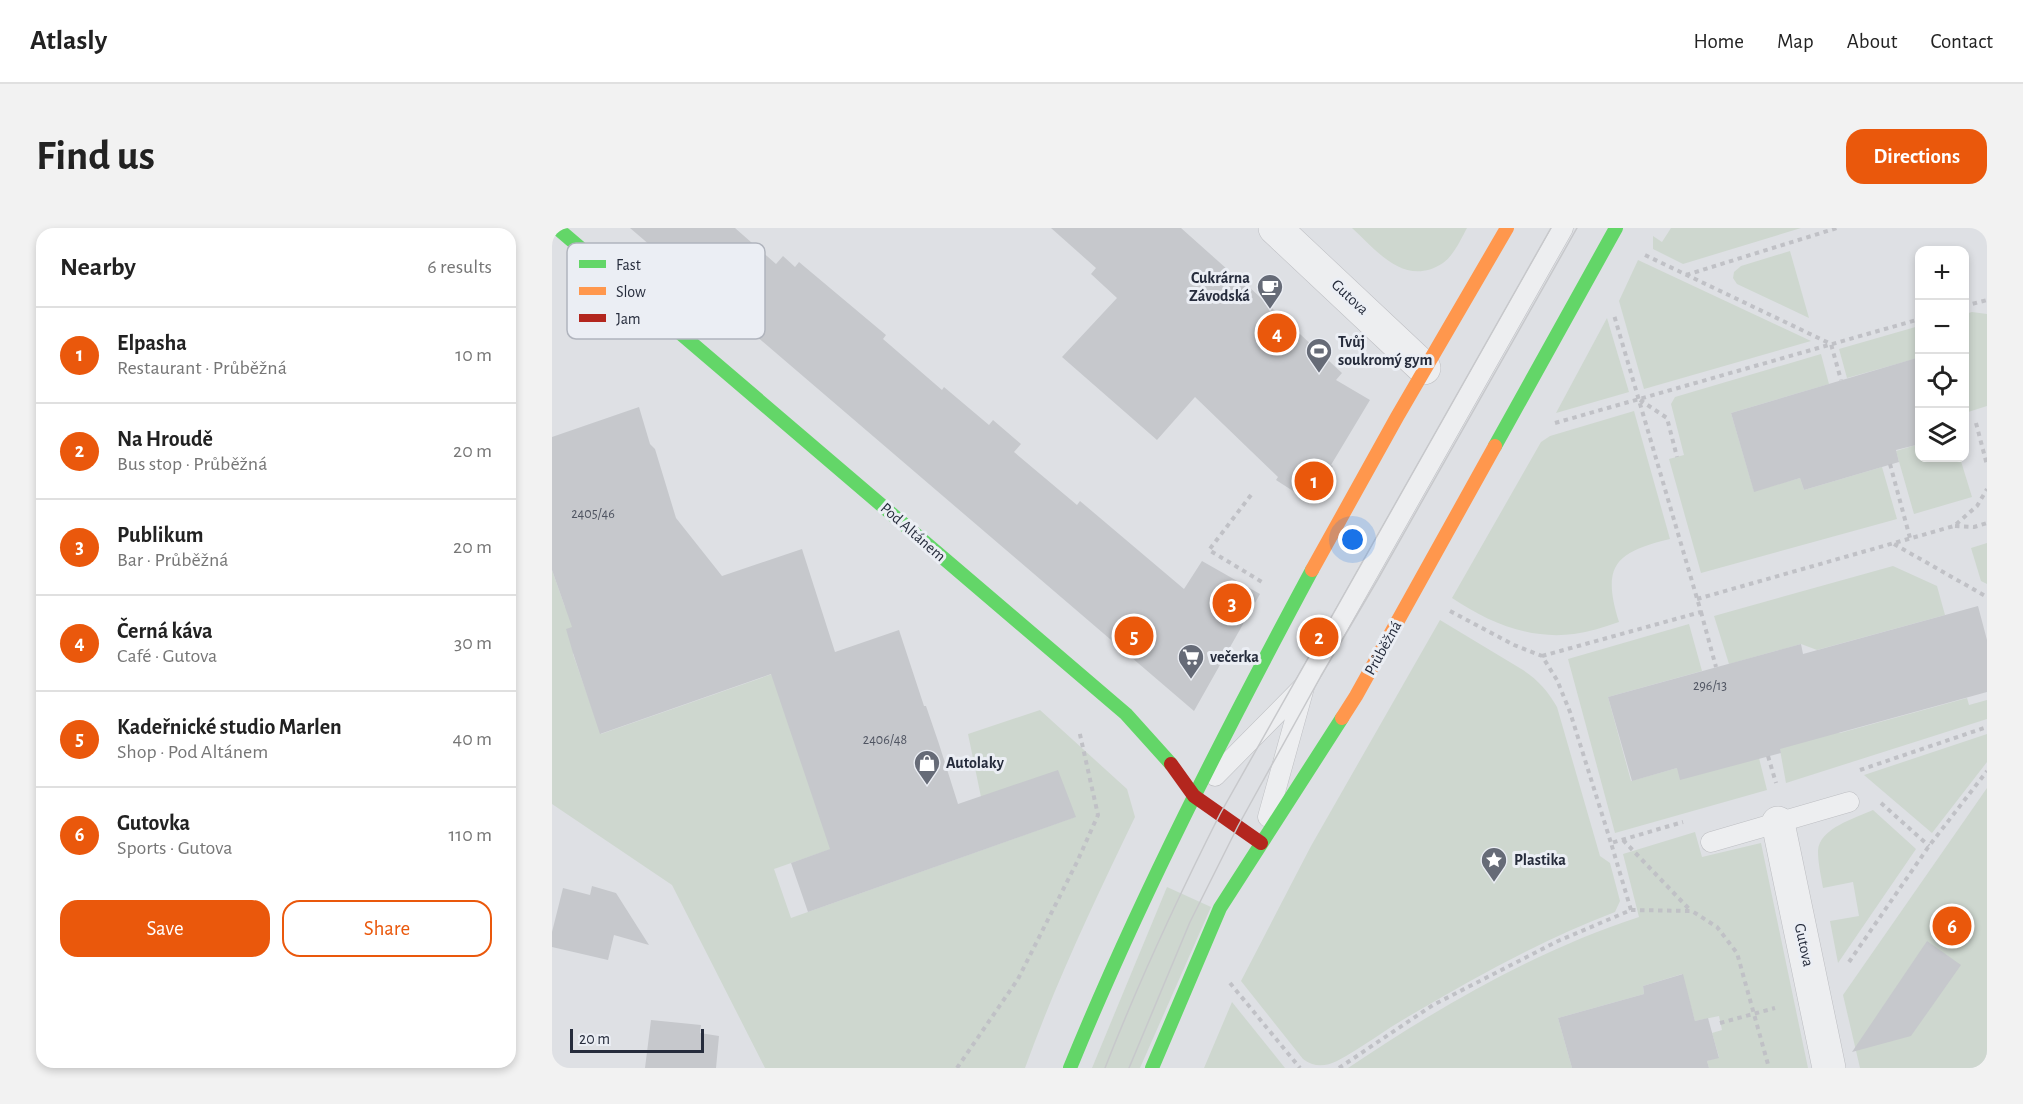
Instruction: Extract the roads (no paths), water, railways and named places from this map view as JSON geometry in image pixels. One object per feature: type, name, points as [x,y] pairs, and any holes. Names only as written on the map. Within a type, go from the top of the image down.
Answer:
[{"type":"main road","name":"Pod Altánem","points":[[557,228],[575,243]]},
{"type":"main road","points":[[1070,1068],[1099,995],[1194,796],[1271,646],[1424,368],[1507,228]]},
{"type":"main road","name":"Průběžná","points":[[1152,1068],[1220,908],[1356,696],[1616,228]]},
{"type":"main road","name":"Pod Altánem","points":[[687,339],[1126,714],[1170,763],[1194,796],[1261,843]]},
{"type":"street","name":"Gutova","points":[[1275,228],[1424,368]]},
{"type":"street","name":"Gutova","points":[[1778,823],[1829,1068]]},
{"type":"lane","points":[[1261,843],[1305,684],[1563,228]]},
{"type":"lane","points":[[1194,796],[1305,684]]},
{"type":"lane","points":[[1711,842],[1849,802]]},
{"type":"tram line","points":[[1105,1068],[1131,1003],[1220,814],[1551,228]]},
{"type":"tram line","points":[[1129,1068],[1190,922],[1238,826],[1577,228]]},
{"type":"place","name":"Cukrárna Závodská","points":[[1270,310]]},
{"type":"place","name":"Černá káva","points":[[1277,333]]},
{"type":"place","name":"Tvůj soukromý gym","points":[[1319,374]]},
{"type":"place","name":"Elpasha","points":[[1314,481]]},
{"type":"place","name":"Publikum","points":[[1232,603]]},
{"type":"place","name":"Kadeřnické studio Marlen","points":[[1134,636]]},
{"type":"place","name":"Na Hroudě","points":[[1319,637]]},
{"type":"place","name":"večerka","points":[[1191,680]]},
{"type":"place","name":"Autolaky","points":[[927,786]]},
{"type":"place","name":"Plastika","points":[[1494,883]]},
{"type":"place","name":"Gutovka","points":[[1952,926]]}]
